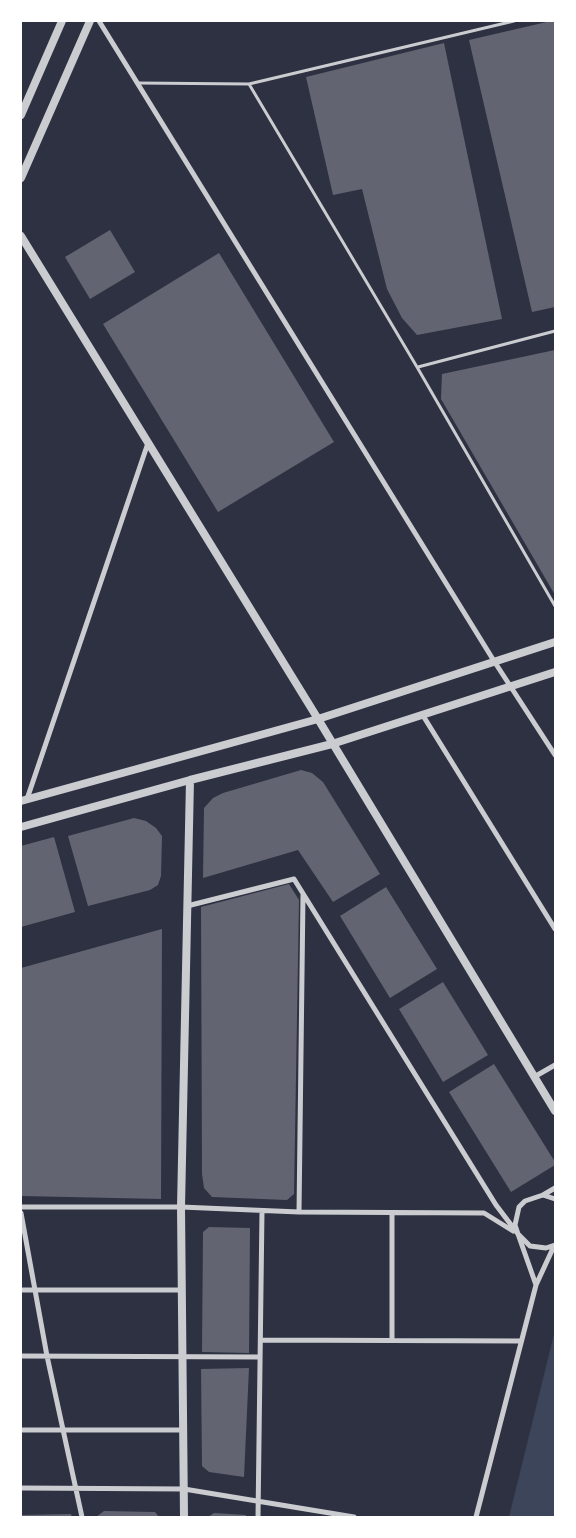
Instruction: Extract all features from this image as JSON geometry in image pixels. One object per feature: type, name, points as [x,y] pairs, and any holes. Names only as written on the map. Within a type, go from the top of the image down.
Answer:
[{"type":"street","points":[[21,115],[62,21]]},
{"type":"street","points":[[21,178],[90,21]]},
{"type":"street","points":[[99,21],[494,661],[555,755]]},
{"type":"street","points":[[21,236],[318,719],[555,1111]]},
{"type":"street","points":[[24,801],[148,443]]},
{"type":"street","points":[[24,801],[318,719],[555,642]]},
{"type":"street","points":[[21,827],[190,780],[332,744],[555,672]]},
{"type":"street","points":[[422,714],[555,930]]},
{"type":"street","points":[[184,1517],[181,1207],[190,780]]},
{"type":"street","points":[[187,906],[294,879],[496,1206],[530,1246],[538,1248],[554,1245]]},
{"type":"street","points":[[299,1212],[303,894]]},
{"type":"street","points":[[534,1077],[555,1064]]},
{"type":"street","points":[[536,1285],[515,1225],[519,1207],[534,1196],[543,1195],[555,1188]]},
{"type":"street","points":[[543,1195],[555,1199]]},
{"type":"street","points":[[21,1207],[181,1207],[299,1212],[484,1213],[518,1234]]},
{"type":"street","points":[[258,1517],[262,1211]]},
{"type":"street","points":[[392,1212],[392,1339]]},
{"type":"street","points":[[21,1213],[47,1356],[82,1517]]},
{"type":"street","points":[[476,1517],[536,1285],[554,1245]]},
{"type":"street","points":[[21,1290],[182,1290]]},
{"type":"street","points":[[260,1340],[392,1339],[521,1341]]},
{"type":"street","points":[[21,1356],[260,1358]]},
{"type":"street","points":[[21,1430],[183,1430]]},
{"type":"street","points":[[21,1488],[184,1489],[354,1517]]},
{"type":"lane","points":[[137,83],[249,84],[514,21]]},
{"type":"lane","points":[[249,84],[417,367],[555,606]]},
{"type":"lane","points":[[417,367],[555,331]]},
{"type":"shaded area","points":[[555,1330],[555,1517],[509,1517]]},
{"type":"building","points":[[555,21],[555,307],[532,312],[469,40]]},
{"type":"building","points":[[444,43],[502,319],[417,335],[402,318],[387,289],[362,189],[333,195],[306,77]]},
{"type":"building","points":[[110,230],[135,272],[90,299],[65,257]]},
{"type":"building","points":[[219,253],[334,442],[218,512],[103,324]]},
{"type":"building","points":[[555,350],[555,595],[441,399],[442,374]]},
{"type":"building","points":[[301,770],[312,773],[323,782],[380,874],[333,902],[298,850],[203,878],[204,808],[213,798],[223,793]]},
{"type":"building","points":[[134,818],[146,821],[156,828],[162,836],[161,876],[158,885],[150,890],[88,906],[68,836]]},
{"type":"building","points":[[54,837],[75,912],[21,927],[21,846]]},
{"type":"building","points":[[289,884],[299,900],[294,1194],[287,1200],[212,1197],[204,1188],[202,1174],[201,907]]},
{"type":"building","points":[[386,887],[437,969],[390,998],[340,916]]},
{"type":"building","points":[[162,929],[161,1199],[21,1196],[21,968]]},
{"type":"building","points":[[443,982],[488,1055],[443,1082],[399,1009]]},
{"type":"building","points":[[494,1064],[555,1162],[555,1165],[511,1192],[449,1092]]},
{"type":"building","points":[[209,1227],[250,1228],[249,1353],[202,1352],[203,1232]]},
{"type":"building","points":[[249,1368],[244,1477],[209,1472],[202,1466],[201,1369]]},
{"type":"building","points":[[104,1511],[155,1512],[159,1517],[96,1517]]},
{"type":"building","points":[[214,1513],[246,1515],[246,1517],[208,1517]]},
{"type":"building","points":[[71,1514],[72,1517],[21,1517],[21,1515]]}]
